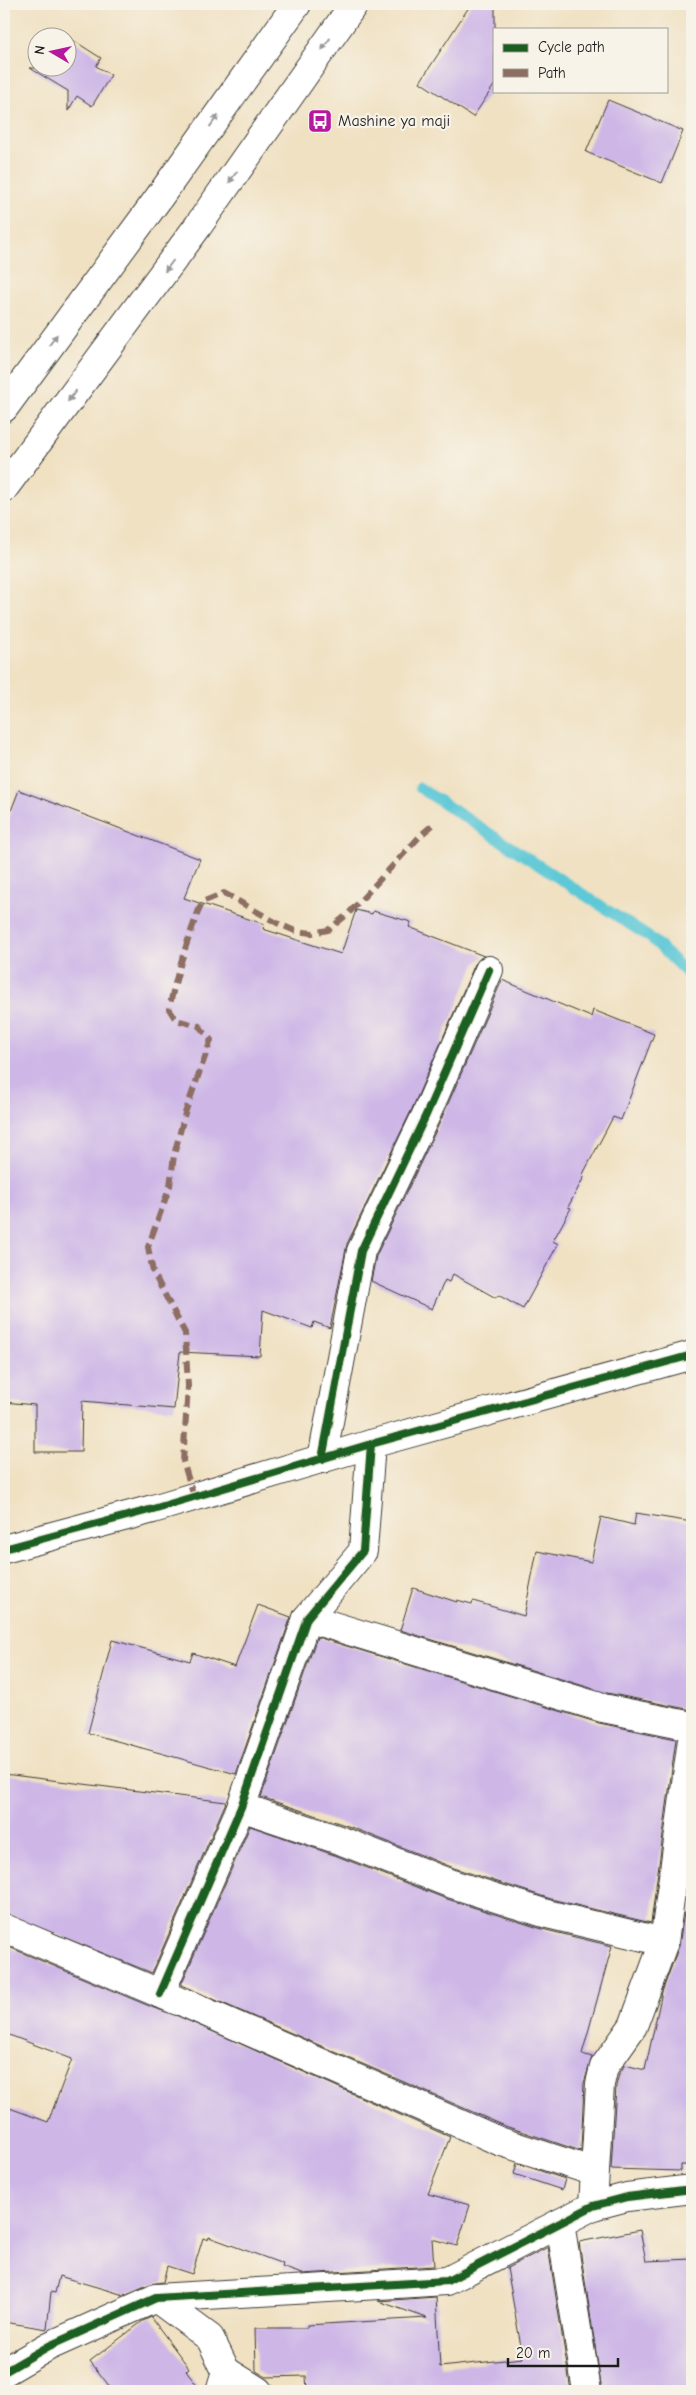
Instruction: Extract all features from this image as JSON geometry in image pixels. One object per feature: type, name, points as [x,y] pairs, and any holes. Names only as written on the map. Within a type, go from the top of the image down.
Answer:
[{"type":"street","points":[[4,408],[155,203],[297,4]]},
{"type":"street","points":[[4,488],[198,226],[354,4]]},
{"type":"street","points":[[322,1459],[361,1251],[426,1115],[489,970]]},
{"type":"street","points":[[4,1549],[153,1509],[371,1444],[692,1355]]},
{"type":"street","points":[[178,1999],[241,1807],[307,1618],[363,1551],[371,1444]]},
{"type":"street","points":[[307,1618],[603,1708],[692,1726]]},
{"type":"street","points":[[593,2206],[600,2084],[604,2068],[633,2026],[664,1942],[692,1740]]},
{"type":"street","points":[[241,1807],[342,1840],[449,1883],[547,1914],[664,1942]]},
{"type":"street","points":[[4,1928],[178,1999],[499,2141],[595,2172]]},
{"type":"street","points":[[4,2372],[49,2346],[156,2298],[448,2281],[593,2206],[627,2198],[692,2189]]},
{"type":"street","points":[[560,2222],[587,2391]]},
{"type":"street","points":[[156,2298],[210,2338],[223,2381],[258,2391]]},
{"type":"building","points":[[471,4],[495,4],[493,87],[473,117],[420,82]]},
{"type":"building","points":[[78,43],[101,58],[96,66],[111,75],[92,106],[77,96],[68,111],[68,91],[47,78],[78,78]]},
{"type":"building","points":[[608,100],[683,131],[662,183],[586,152]]},
{"type":"building","points":[[19,790],[200,859],[184,898],[264,924],[263,929],[341,954],[356,910],[372,914],[373,911],[411,922],[409,927],[484,956],[475,964],[412,1109],[347,1244],[330,1328],[314,1322],[312,1328],[263,1310],[260,1356],[180,1352],[174,1409],[82,1401],[81,1452],[35,1452],[35,1405],[4,1402],[4,829]]},
{"type":"building","points":[[502,980],[591,1017],[593,1010],[654,1034],[621,1120],[613,1117],[582,1176],[584,1177],[568,1207],[571,1208],[553,1241],[558,1244],[523,1309],[498,1295],[496,1298],[453,1274],[449,1282],[445,1280],[432,1309],[371,1281],[376,1256],[440,1122]]},
{"type":"building","points":[[636,1513],[692,1522],[692,1710],[607,1693],[400,1630],[413,1588],[457,1602],[457,1600],[472,1604],[473,1601],[524,1616],[537,1551],[591,1562],[601,1517],[634,1525]]},
{"type":"building","points":[[258,1605],[291,1617],[236,1774],[88,1733],[112,1640],[190,1661],[193,1653],[235,1667]]},
{"type":"building","points":[[317,1637],[599,1723],[676,1739],[651,1923],[551,1899],[454,1868],[348,1826],[261,1797]]},
{"type":"building","points":[[4,1774],[226,1802],[152,1973],[4,1913]]},
{"type":"building","points":[[250,1826],[337,1856],[444,1898],[542,1929],[612,1946],[582,2054],[592,2057],[584,2083],[581,2151],[505,2126],[181,1985]]},
{"type":"building","points":[[684,1913],[692,1914],[692,2165],[681,2165],[681,2171],[611,2169],[616,2086],[619,2074],[625,2065],[645,2070],[662,1992],[679,1946]]},
{"type":"building","points":[[4,1945],[154,2008],[178,2016],[450,2137],[428,2194],[470,2205],[457,2246],[432,2239],[434,2266],[302,2274],[282,2267],[283,2264],[209,2237],[208,2240],[203,2238],[192,2274],[167,2266],[163,2282],[150,2284],[124,2295],[59,2276],[55,2293],[51,2292],[47,2329],[4,2322],[4,2106],[48,2122],[72,2059],[4,2033]]},
{"type":"building","points":[[517,2163],[565,2179],[562,2190],[514,2174]]},
{"type":"building","points":[[640,2230],[646,2261],[692,2259],[692,2391],[602,2391],[579,2242]]},
{"type":"building","points":[[548,2247],[571,2391],[307,2391],[306,2376],[266,2377],[256,2371],[255,2328],[307,2328],[307,2325],[427,2318],[378,2301],[436,2297],[440,2367],[523,2358],[507,2268]]},
{"type":"building","points":[[151,2317],[189,2368],[186,2371],[201,2391],[113,2391],[90,2361]]},
{"type":"waterway","points":[[420,788],[652,939],[692,978]]},
{"type":"marked path","points":[[194,1497],[183,1461],[188,1386],[185,1333],[153,1272],[148,1247],[170,1186],[174,1155],[185,1113],[211,1040],[199,1026],[176,1020],[169,1009],[179,968],[192,928],[202,902],[224,893],[295,931],[312,933],[328,930],[348,914],[422,834],[435,823]]},
{"type":"cycle path","points":[[322,1459],[361,1251],[426,1115],[489,970]]},
{"type":"cycle path","points":[[4,1549],[153,1509],[371,1444],[692,1355]]},
{"type":"cycle path","points":[[160,1994],[241,1807],[307,1618],[363,1551],[371,1444]]},
{"type":"cycle path","points":[[4,2372],[49,2346],[156,2298],[447,2281],[593,2206],[627,2197],[692,2189]]},
{"type":"place","name":"Mashine ya maji","points":[[320,121]]}]
